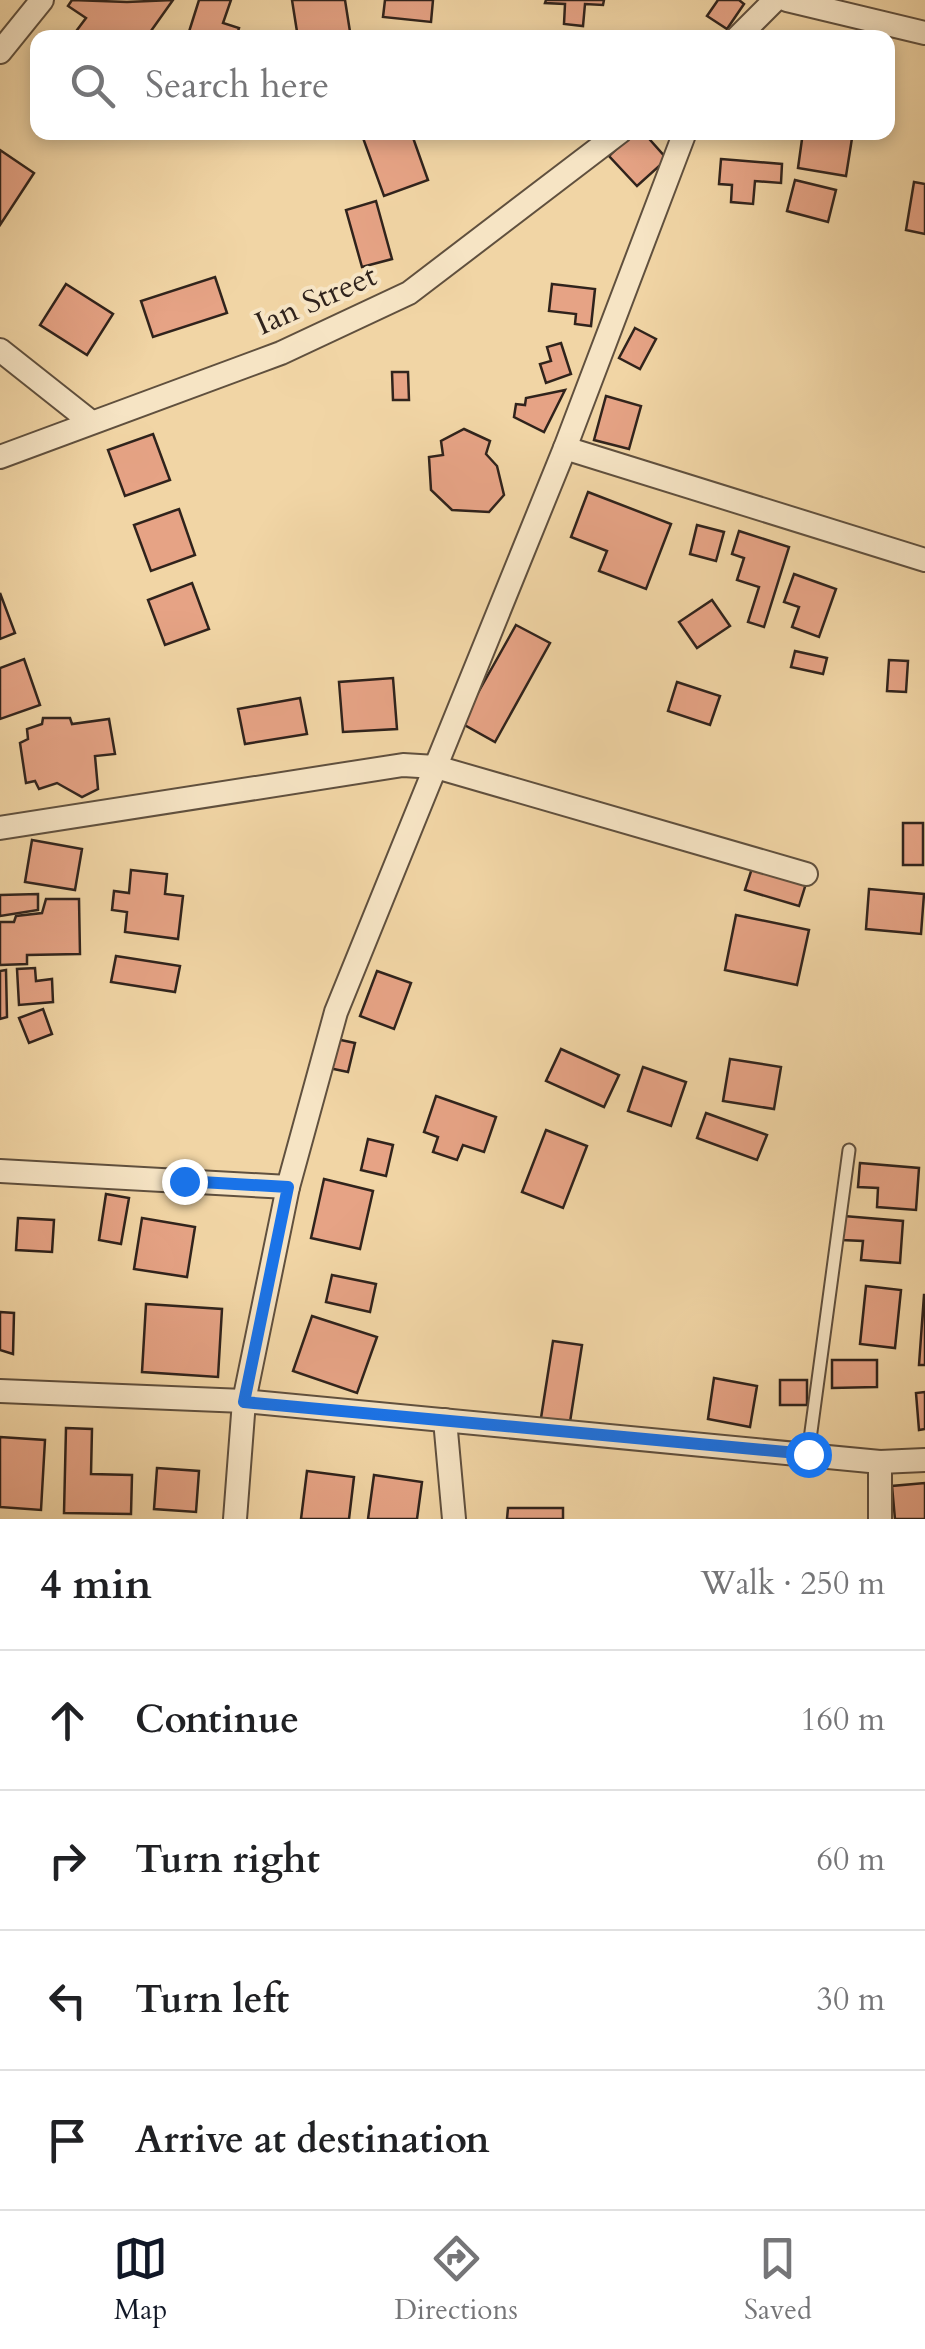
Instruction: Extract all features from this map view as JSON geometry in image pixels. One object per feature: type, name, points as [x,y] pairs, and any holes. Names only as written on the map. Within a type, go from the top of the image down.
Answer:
[{"type":"street","points":[[0,52],[42,0]]},
{"type":"street","points":[[745,30],[775,0]]},
{"type":"street","points":[[787,0],[925,32]]},
{"type":"street","name":"Ian Street","points":[[0,456],[281,354],[409,293],[610,140]]},
{"type":"street","points":[[235,1519],[244,1402],[288,1187],[336,1012],[566,448],[682,140]]},
{"type":"street","points":[[0,350],[91,422]]},
{"type":"street","points":[[566,448],[925,560]]},
{"type":"street","points":[[0,828],[403,765],[436,767],[806,874]]},
{"type":"street","points":[[0,1172],[288,1187]]},
{"type":"street","points":[[0,1391],[244,1402],[880,1462],[925,1460]]},
{"type":"street","points":[[445,1420],[454,1519]]},
{"type":"street","points":[[880,1462],[880,1519]]},
{"type":"lane","points":[[808,1454],[849,1150]]},
{"type":"building","points":[[72,0],[173,0],[152,30],[77,30],[86,18],[68,6]]},
{"type":"building","points":[[199,0],[231,0],[223,23],[238,30],[190,30]]},
{"type":"building","points":[[292,0],[345,0],[350,30],[297,30]]},
{"type":"building","points":[[385,0],[433,0],[431,22],[383,17]]},
{"type":"building","points":[[604,0],[603,5],[585,4],[583,26],[564,24],[565,4],[545,3]]},
{"type":"building","points":[[718,0],[739,0],[744,4],[727,29],[707,16]]},
{"type":"building","points":[[364,140],[414,140],[428,180],[384,196]]},
{"type":"building","points":[[626,140],[650,140],[667,159],[637,186],[609,156]]},
{"type":"building","points":[[802,140],[852,140],[846,176],[798,168]]},
{"type":"building","points":[[0,150],[34,173],[0,225]]},
{"type":"building","points":[[721,159],[782,164],[781,183],[755,181],[753,204],[731,202],[732,185],[719,184]]},
{"type":"building","points":[[795,180],[836,190],[828,222],[787,211]]},
{"type":"building","points":[[914,182],[925,184],[925,234],[906,230]]},
{"type":"building","points":[[376,201],[392,259],[362,267],[346,210]]},
{"type":"building","points":[[215,277],[227,313],[153,337],[141,301]]},
{"type":"building","points":[[66,284],[113,314],[87,355],[40,325]]},
{"type":"building","points":[[552,284],[595,289],[591,326],[575,324],[576,314],[549,311]]},
{"type":"building","points":[[635,328],[656,339],[640,369],[619,358]]},
{"type":"building","points":[[561,343],[571,374],[546,383],[540,364],[551,361],[547,347]]},
{"type":"building","points":[[392,372],[408,372],[409,400],[393,400]]},
{"type":"building","points":[[565,390],[544,432],[514,417],[516,404],[525,405],[526,398]]},
{"type":"building","points":[[606,396],[641,406],[629,449],[594,440]]},
{"type":"building","points":[[464,429],[490,441],[486,454],[497,466],[504,495],[489,512],[452,510],[431,490],[429,457],[443,455],[441,441]]},
{"type":"building","points":[[153,434],[170,480],[125,496],[108,450]]},
{"type":"building","points":[[588,492],[671,524],[646,589],[599,571],[607,551],[571,537]]},
{"type":"building","points":[[179,509],[195,555],[151,571],[134,525]]},
{"type":"building","points":[[697,525],[724,532],[716,561],[690,554]]},
{"type":"building","points":[[739,531],[789,547],[764,627],[748,622],[759,587],[737,580],[744,558],[732,554]]},
{"type":"building","points":[[794,574],[836,589],[819,637],[792,627],[799,607],[784,602]]},
{"type":"building","points":[[192,583],[209,629],[165,645],[148,600]]},
{"type":"building","points":[[0,593],[15,633],[0,639]]},
{"type":"building","points":[[712,600],[730,626],[697,648],[679,622]]},
{"type":"building","points":[[516,625],[550,643],[495,742],[461,723]]},
{"type":"building","points":[[795,651],[827,658],[823,674],[791,667]]},
{"type":"building","points":[[24,659],[40,705],[0,719],[0,668]]},
{"type":"building","points":[[889,660],[908,661],[906,692],[887,691]]},
{"type":"building","points":[[393,678],[397,729],[343,732],[339,682]]},
{"type":"building","points":[[677,682],[720,696],[710,725],[668,711]]},
{"type":"building","points":[[300,698],[307,734],[245,744],[238,709]]},
{"type":"building","points":[[43,718],[70,718],[72,724],[109,719],[115,754],[95,756],[98,789],[82,797],[57,783],[39,789],[35,781],[26,783],[20,743],[28,739],[27,729],[42,724]]},
{"type":"building","points":[[903,823],[923,823],[923,865],[903,865]]},
{"type":"building","points":[[32,840],[82,849],[75,890],[25,882]]},
{"type":"building","points":[[754,862],[808,877],[799,906],[745,890]]},
{"type":"building","points":[[131,870],[167,874],[165,894],[183,896],[178,939],[125,932],[127,912],[112,910],[114,891],[129,893]]},
{"type":"building","points":[[869,889],[924,894],[921,934],[866,929]]},
{"type":"building","points":[[38,894],[38,910],[0,916],[0,895]]},
{"type":"building","points":[[46,899],[79,899],[80,954],[27,955],[27,964],[0,965],[0,922],[42,913]]},
{"type":"building","points":[[736,915],[809,930],[797,985],[725,970]]},
{"type":"building","points":[[116,956],[180,966],[175,992],[111,982]]},
{"type":"building","points":[[35,968],[36,981],[52,979],[53,1002],[19,1005],[17,969]]},
{"type":"building","points":[[6,970],[7,1017],[0,1019],[0,971]]},
{"type":"building","points":[[377,971],[411,983],[394,1029],[360,1016]]},
{"type":"building","points":[[43,1009],[52,1034],[29,1043],[19,1018]]},
{"type":"building","points":[[336,1039],[355,1043],[348,1072],[329,1068]]},
{"type":"building","points":[[561,1049],[619,1075],[604,1107],[546,1081]]},
{"type":"building","points":[[730,1059],[781,1067],[774,1109],[723,1101]]},
{"type":"building","points":[[643,1067],[686,1082],[671,1126],[628,1111]]},
{"type":"building","points":[[436,1096],[496,1117],[484,1152],[463,1145],[457,1160],[433,1152],[438,1137],[424,1132]]},
{"type":"building","points":[[706,1113],[767,1135],[757,1160],[697,1138]]},
{"type":"building","points":[[546,1130],[587,1146],[563,1208],[522,1192]]},
{"type":"building","points":[[368,1139],[393,1145],[386,1176],[361,1170]]},
{"type":"building","points":[[860,1163],[919,1168],[916,1210],[877,1207],[878,1188],[858,1187]]},
{"type":"building","points":[[324,1179],[373,1191],[360,1249],[311,1238]]},
{"type":"building","points":[[106,1194],[129,1198],[121,1244],[99,1240]]},
{"type":"building","points":[[844,1216],[903,1221],[900,1263],[861,1260],[863,1241],[842,1240]]},
{"type":"building","points":[[18,1218],[54,1220],[52,1252],[16,1250]]},
{"type":"building","points":[[142,1218],[195,1227],[187,1277],[134,1269]]},
{"type":"building","points":[[332,1275],[376,1284],[370,1312],[326,1302]]},
{"type":"building","points":[[866,1286],[901,1290],[895,1348],[860,1344]]},
{"type":"building","points":[[924,1295],[925,1365],[919,1365]]},
{"type":"building","points":[[146,1304],[222,1309],[218,1377],[142,1372]]},
{"type":"building","points":[[0,1312],[14,1313],[13,1354],[0,1350]]},
{"type":"building","points":[[312,1316],[377,1337],[357,1393],[293,1371]]},
{"type":"building","points":[[553,1341],[582,1345],[570,1422],[541,1418]]},
{"type":"building","points":[[832,1360],[877,1360],[877,1387],[832,1388]]},
{"type":"building","points":[[714,1378],[757,1386],[750,1427],[708,1419]]},
{"type":"building","points":[[780,1380],[807,1380],[807,1405],[780,1405]]},
{"type":"building","points":[[925,1392],[925,1429],[919,1430],[916,1393]]},
{"type":"building","points":[[66,1428],[92,1429],[91,1474],[132,1475],[131,1514],[64,1513]]},
{"type":"building","points":[[0,1437],[45,1440],[41,1510],[0,1507]]},
{"type":"building","points":[[157,1468],[199,1471],[196,1512],[154,1509]]},
{"type":"building","points":[[307,1471],[354,1477],[349,1519],[301,1519]]},
{"type":"building","points":[[374,1475],[422,1482],[417,1519],[368,1519]]},
{"type":"building","points":[[925,1483],[925,1519],[895,1519],[892,1486]]},
{"type":"building","points":[[508,1508],[563,1508],[563,1519],[507,1519]]},
{"type":"route","points":[[184,1181],[288,1187],[244,1402],[808,1454]]}]
